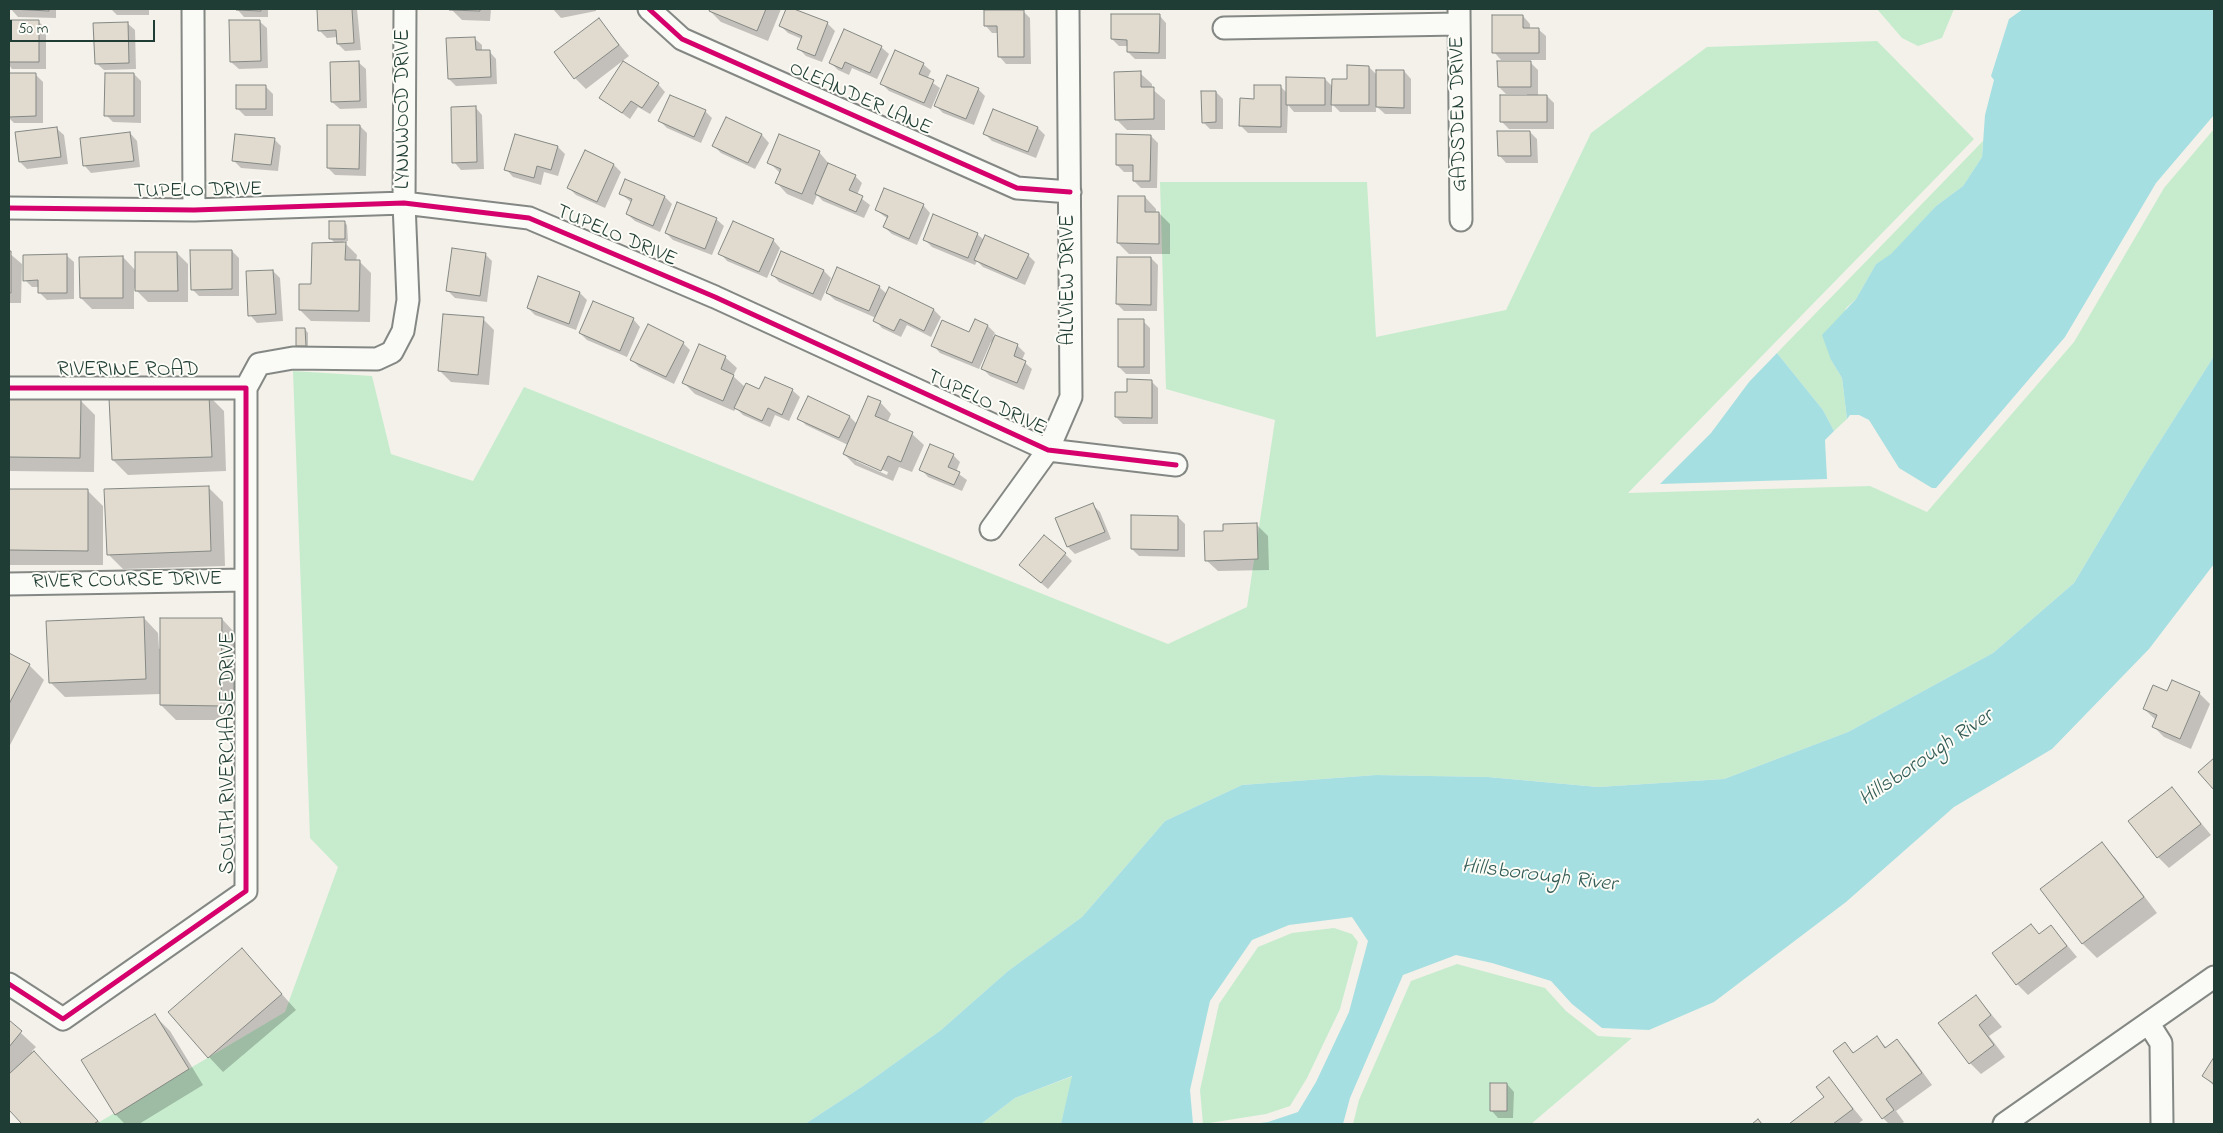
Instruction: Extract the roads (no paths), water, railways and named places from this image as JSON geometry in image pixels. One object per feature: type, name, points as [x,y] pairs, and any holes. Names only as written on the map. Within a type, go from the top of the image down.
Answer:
[{"type":"street","points":[[193,9],[194,210]]},
{"type":"street","name":"LYNNWOOD DRIVE","points":[[246,388],[259,364],[293,358],[377,359],[392,352],[403,331],[408,300],[404,203],[405,9]]},
{"type":"street","name":"OLEANDER LANE","points":[[649,9],[682,39],[1017,188],[1070,192]]},
{"type":"street","name":"ALLVIEW DRIVE","points":[[991,529],[1048,450],[1071,397],[1068,9]]},
{"type":"street","points":[[1224,28],[1459,17]]},
{"type":"street","name":"GADSDEN DRIVE","points":[[1459,17],[1461,220]]},
{"type":"street","name":"TUPELO DRIVE","points":[[9,208],[194,210],[404,203],[529,218],[715,297],[1048,450],[1176,465]]},
{"type":"street","name":"RIVERINE ROAD","points":[[9,388],[246,388]]},
{"type":"street","name":"SOUTH RIVERCHASE DRIVE","points":[[9,984],[63,1019],[246,891],[246,388]]},
{"type":"street","name":"RIVER COURSE DRIVE","points":[[9,584],[246,580]]},
{"type":"street","points":[[2004,1124],[2214,977]]},
{"type":"street","points":[[2149,1024],[2161,1044],[2162,1124]]},
{"type":"water","points":[[2023,9],[2214,9],[2214,115],[2156,183],[2065,337],[1936,488],[1932,488],[1899,468],[1869,420],[1859,415],[1850,415],[1847,419],[1842,378],[1831,360],[1822,335],[1856,299],[1876,264],[1891,254],[1936,206],[1963,186],[1982,157],[1985,115],[1994,80],[1991,76],[2009,19]]},
{"type":"water","points":[[1777,353],[1823,410],[1834,431],[1825,440],[1827,479],[1660,484],[1711,433],[1749,382]]},
{"type":"water","name":"Hillsborough River","points":[[2214,356],[2214,564],[2149,649],[2052,749],[1954,807],[1846,902],[1714,1002],[1649,1030],[1602,1028],[1572,1004],[1551,981],[1492,963],[1456,955],[1403,975],[1350,1098],[1343,1124],[1252,1124],[1268,1122],[1298,1112],[1316,1082],[1349,1012],[1368,941],[1352,917],[1289,925],[1252,940],[1210,1001],[1190,1090],[1193,1124],[1061,1124],[1072,1076],[1015,1098],[981,1124],[805,1124],[863,1086],[941,1030],[1008,971],[1082,917],[1165,821],[1242,785],[1376,775],[1488,777],[1598,787],[1724,779],[1848,732],[1993,653],[2074,583],[2141,471]]}]
